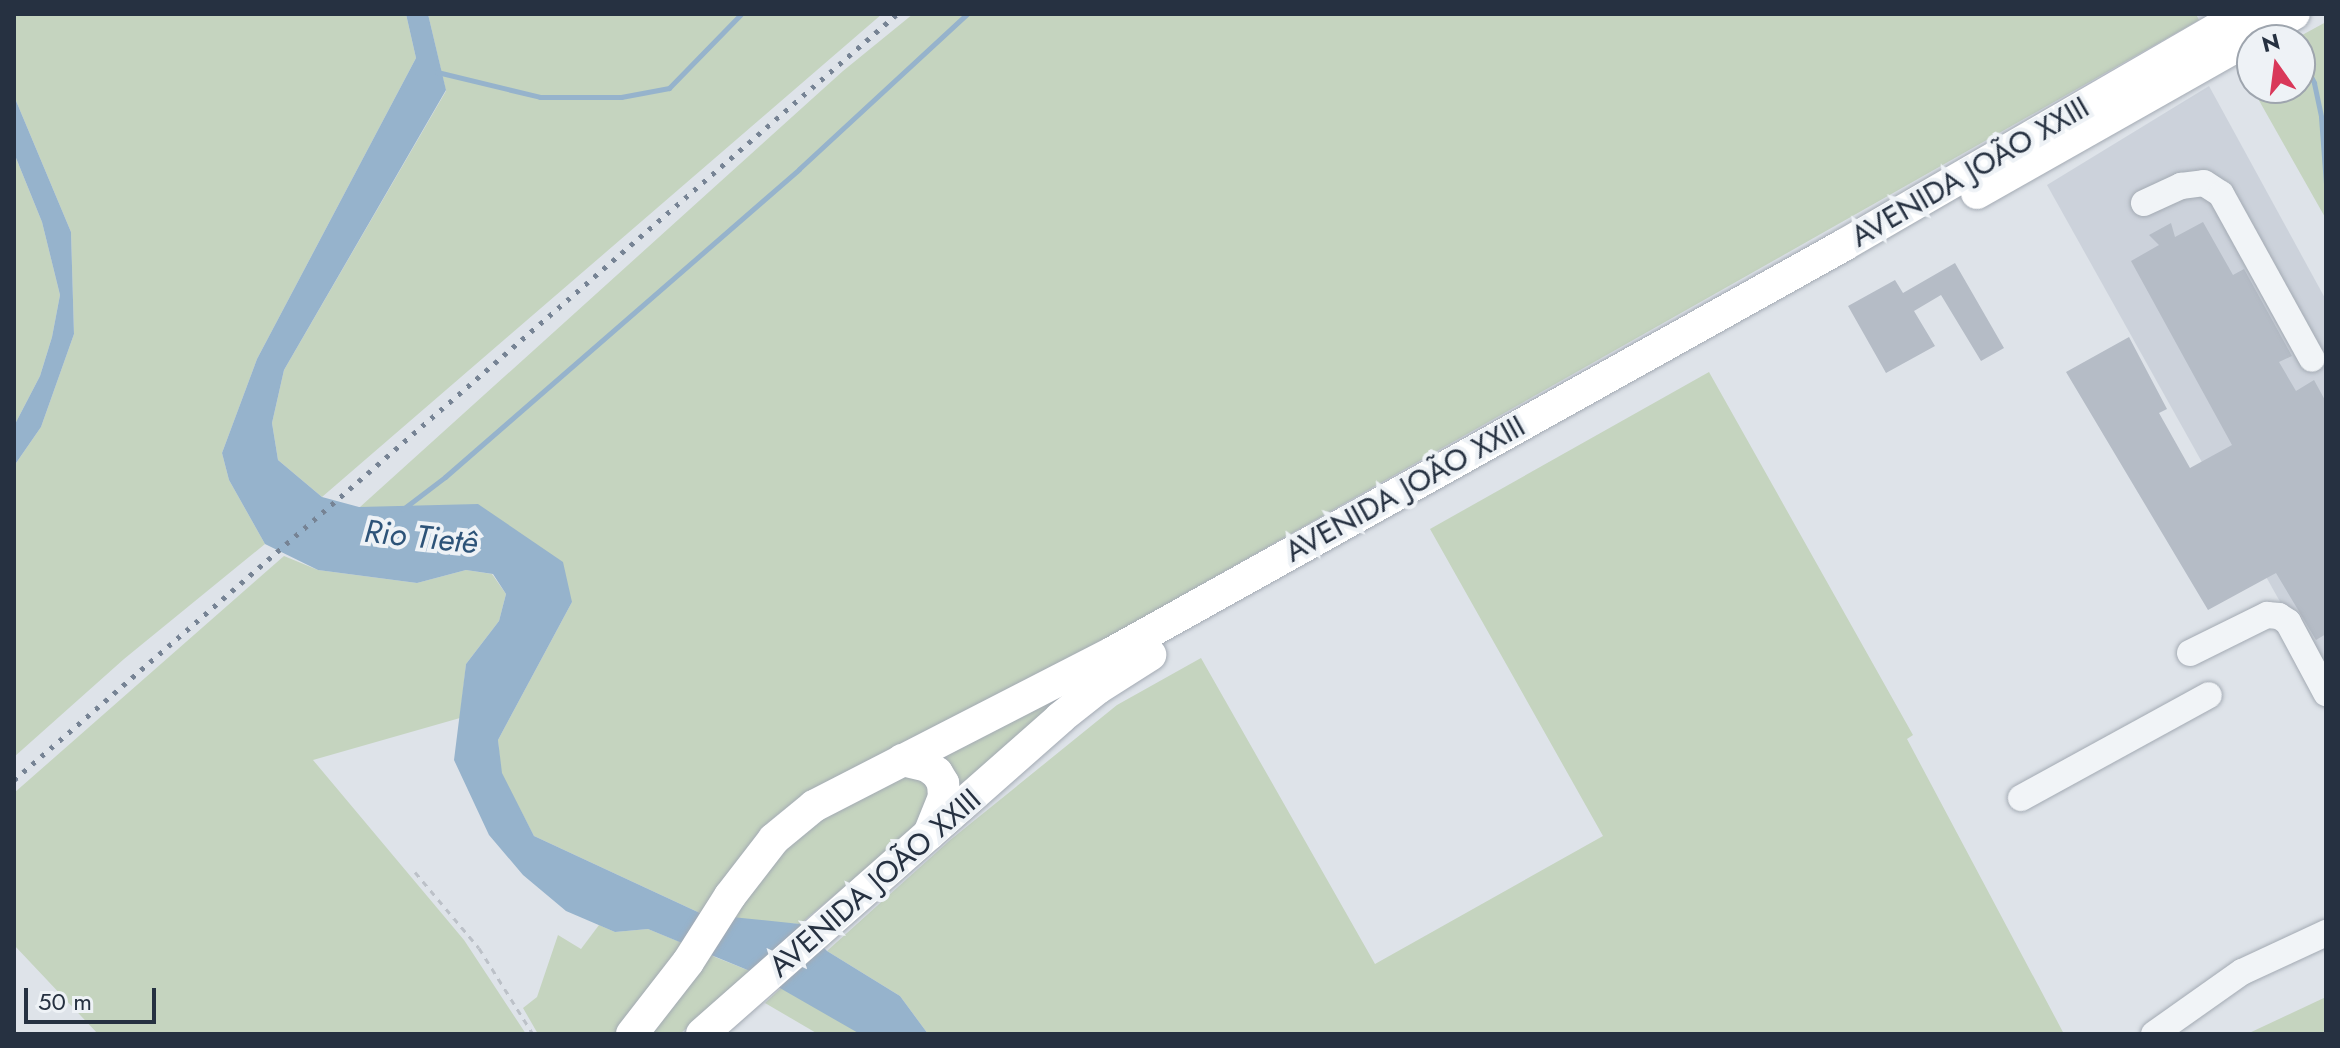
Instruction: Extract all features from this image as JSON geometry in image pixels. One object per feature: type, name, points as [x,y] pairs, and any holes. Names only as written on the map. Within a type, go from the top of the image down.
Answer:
[{"type":"main road","name":"AVENIDA JOÃO XXIII","points":[[632,1034],[688,962],[730,896],[791,823],[814,806],[1189,611],[1844,245],[2243,14]]},
{"type":"main road","name":"AVENIDA JOÃO XXIII","points":[[702,1034],[1060,718],[1098,688],[1143,659],[2294,14]]},
{"type":"main road","points":[[902,760],[927,766],[937,773],[943,783],[944,797],[928,837]]},
{"type":"lane","points":[[2144,203],[2181,186],[2204,183],[2221,194],[2312,359]]},
{"type":"lane","points":[[2190,653],[2267,615],[2279,616],[2288,622],[2326,693]]},
{"type":"lane","points":[[2021,798],[2209,695]]},
{"type":"lane","points":[[2154,1034],[2242,972],[2326,933]]},
{"type":"path","points":[[415,872],[479,948],[533,1034]]},
{"type":"shaded area","points":[[2209,86],[2326,300],[2326,684],[2047,185]]},
{"type":"green space","points":[[14,14],[406,14],[416,58],[257,359],[222,453],[229,480],[265,544],[124,659],[14,757],[14,466],[41,427],[74,334],[71,232],[14,96]]},
{"type":"green space","points":[[428,14],[882,14],[322,497],[278,460],[272,423],[284,370],[446,91]]},
{"type":"green space","points":[[913,14],[2196,14],[2199,20],[958,722],[853,770],[782,811],[760,830],[702,914],[534,836],[501,773],[498,740],[572,602],[360,507],[843,71]]},
{"type":"green space","points":[[2326,22],[2326,219],[2261,104],[2316,104],[2316,27]]},
{"type":"green space","points":[[14,153],[42,222],[60,295],[40,376],[14,426]]},
{"type":"green space","points":[[1709,372],[1913,735],[1907,739],[2064,1034],[928,1034],[900,996],[827,951],[949,841],[1117,705],[1201,658],[1375,964],[1603,836],[1430,529]]},
{"type":"green space","points":[[284,556],[318,570],[417,583],[466,570],[492,574],[506,594],[499,621],[466,664],[460,718],[313,760],[464,940],[526,1034],[98,1034],[14,945],[14,793]]},
{"type":"green space","points":[[1105,669],[957,791],[939,760]]},
{"type":"green space","points":[[907,774],[936,788],[916,827],[800,924],[734,920],[732,915],[805,827]]},
{"type":"green space","points":[[599,925],[615,932],[648,929],[685,944],[636,1013],[616,1034],[538,1034],[523,1008],[537,997],[558,935],[581,949]]},
{"type":"green space","points":[[710,955],[750,971],[680,1034],[651,1034]]},
{"type":"green space","points":[[781,988],[860,1034],[818,1034],[765,1003]]},
{"type":"green space","points":[[2326,997],[2326,1034],[2247,1034]]},
{"type":"water","name":"Rio Tietê","points":[[406,14],[428,14],[446,90],[284,370],[272,423],[278,460],[322,497],[359,507],[478,504],[563,562],[572,602],[498,740],[502,773],[534,836],[702,914],[800,924],[827,951],[900,996],[928,1034],[860,1034],[750,971],[648,929],[615,932],[566,911],[523,875],[489,835],[454,760],[466,664],[499,621],[506,594],[493,574],[466,570],[417,583],[318,570],[265,544],[229,480],[222,453],[257,359],[416,58]]},
{"type":"water","points":[[14,96],[71,232],[74,334],[41,427],[14,466],[14,426],[40,376],[60,295],[42,222],[14,153]]},
{"type":"building","points":[[2203,222],[2233,275],[2244,269],[2292,356],[2279,362],[2296,391],[2314,380],[2326,402],[2326,634],[2316,640],[2276,573],[2208,610],[2066,372],[2129,337],[2167,409],[2159,413],[2190,468],[2232,445],[2131,261],[2159,245],[2149,235],[2171,223],[2175,237]]},
{"type":"building","points":[[1955,263],[2004,348],[1981,361],[1941,295],[1914,311],[1935,346],[1886,373],[1848,306],[1895,280],[1903,293]]},
{"type":"waterway","points":[[437,72],[540,97],[621,97],[669,88],[741,14]]},
{"type":"waterway","name":"Rio Tietê","points":[[403,509],[445,477],[799,169],[967,14]]},
{"type":"waterway","points":[[2316,93],[2326,183]]},
{"type":"railway","points":[[14,780],[897,14]]}]
